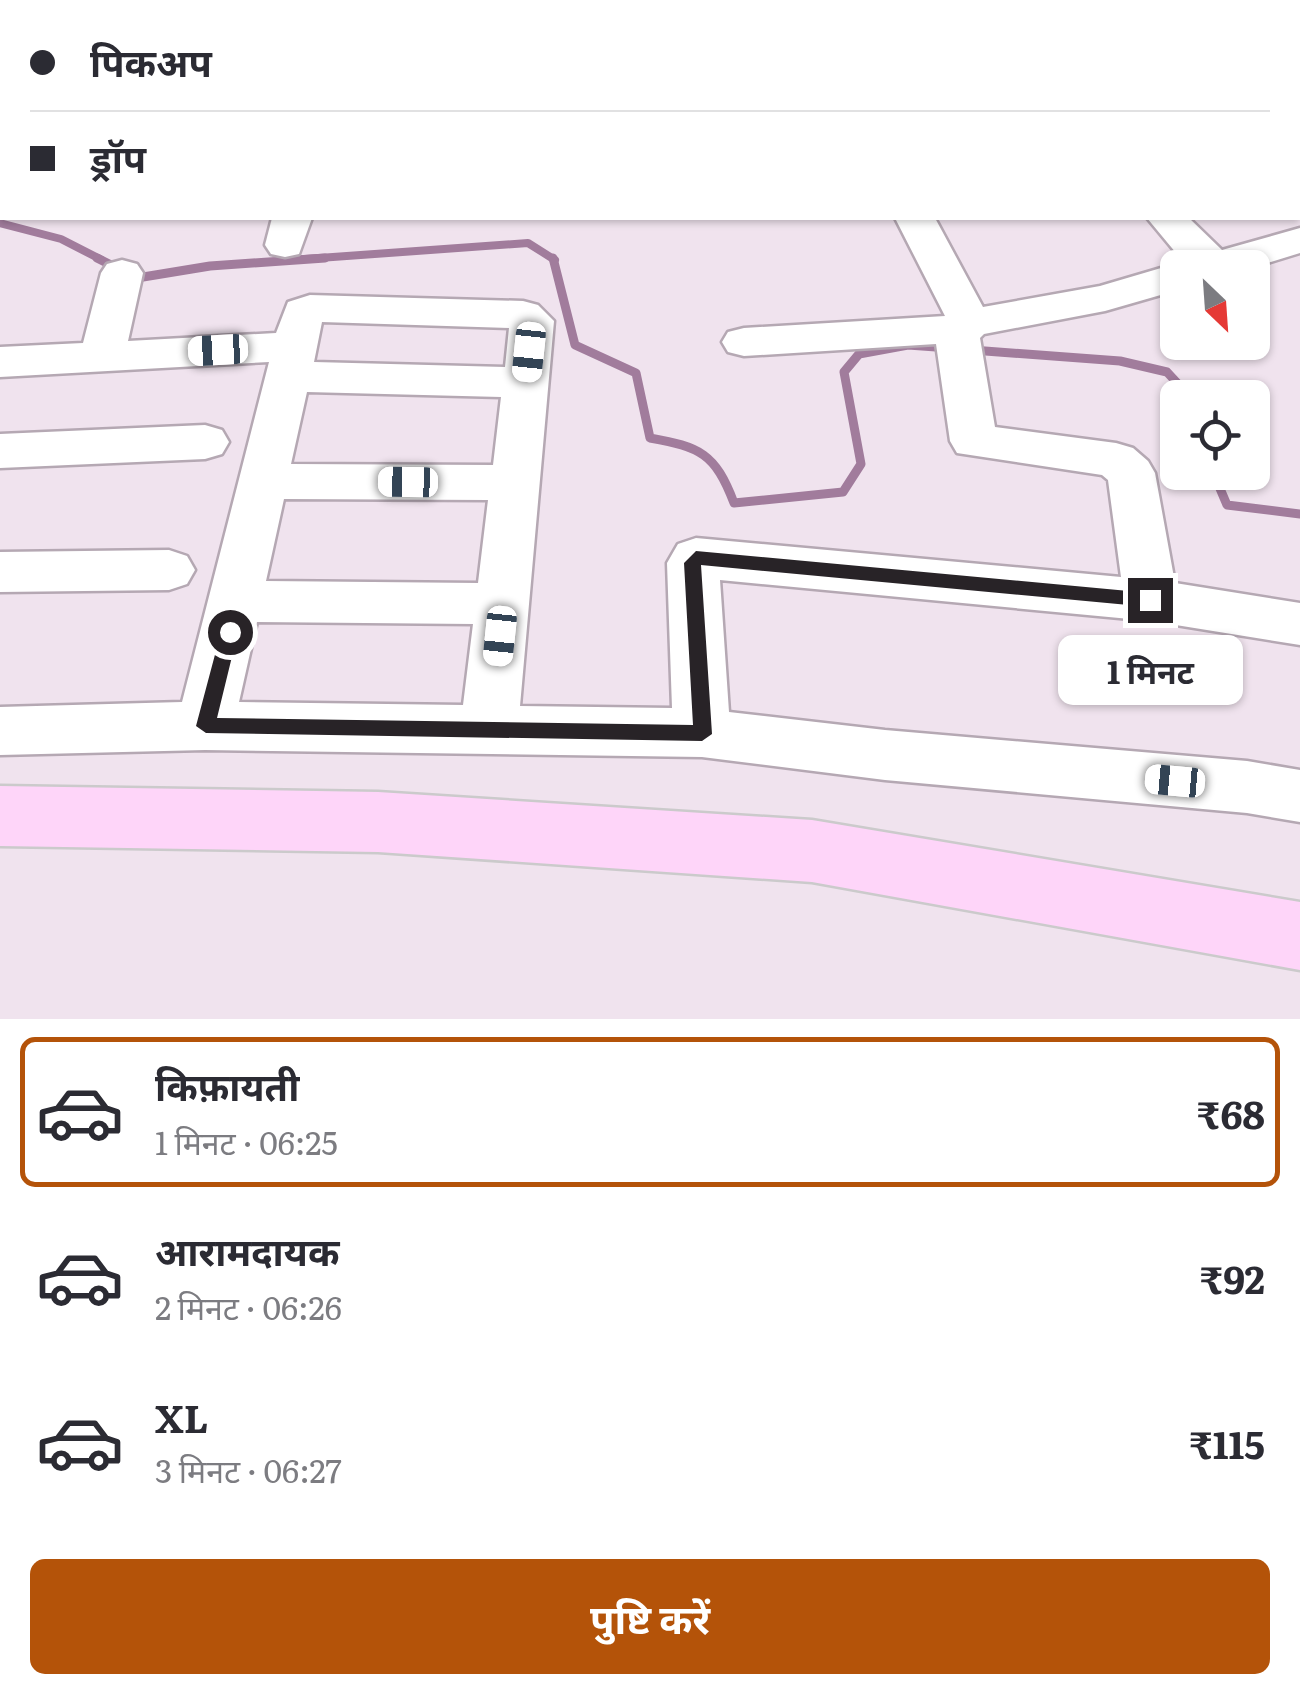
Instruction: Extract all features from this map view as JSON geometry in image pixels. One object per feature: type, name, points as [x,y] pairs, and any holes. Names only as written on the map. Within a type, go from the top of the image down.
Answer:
[{"type":"main road","points":[[0,816],[378,822],[812,851],[1300,936]]},
{"type":"street","points":[[916,220],[961,335],[974,442],[1116,460],[1125,465],[1131,473],[1150,600]]},
{"type":"street","points":[[1168,220],[1187,250]]},
{"type":"street","points":[[1266,250],[1300,240]]},
{"type":"street","points":[[102,356],[122,272]]},
{"type":"street","points":[[744,342],[961,335],[1160,282]]},
{"type":"street","points":[[206,726],[302,312],[310,308],[523,315],[532,321],[489,730]]},
{"type":"street","points":[[0,362],[102,356],[292,361],[526,383]]},
{"type":"street","points":[[0,451],[204,442]]},
{"type":"street","points":[[264,481],[516,483]]},
{"type":"street","points":[[702,734],[693,563],[696,558],[1150,600],[1300,624]]},
{"type":"street","points":[[0,572],[169,570]]},
{"type":"street","points":[[238,601],[504,604]]},
{"type":"street","points":[[0,731],[206,726],[702,734],[1248,787],[1300,796]]},
{"type":"waterway","points":[[0,223],[61,239],[102,260]]},
{"type":"waterway","points":[[291,260],[528,243],[553,259]]},
{"type":"waterway","points":[[97,258],[137,278],[210,266],[325,258]]},
{"type":"waterway","points":[[553,259],[575,345],[636,373],[650,438],[704,455],[720,473],[734,503],[843,492],[861,464],[844,372],[859,354],[908,345],[950,348]]},
{"type":"waterway","points":[[972,350],[1120,361],[1167,372],[1174,380]]},
{"type":"waterway","points":[[1221,490],[1227,505],[1300,514]]},
{"type":"route","points":[[230,632],[206,726],[702,734],[693,563],[696,558],[1150,600]]}]
